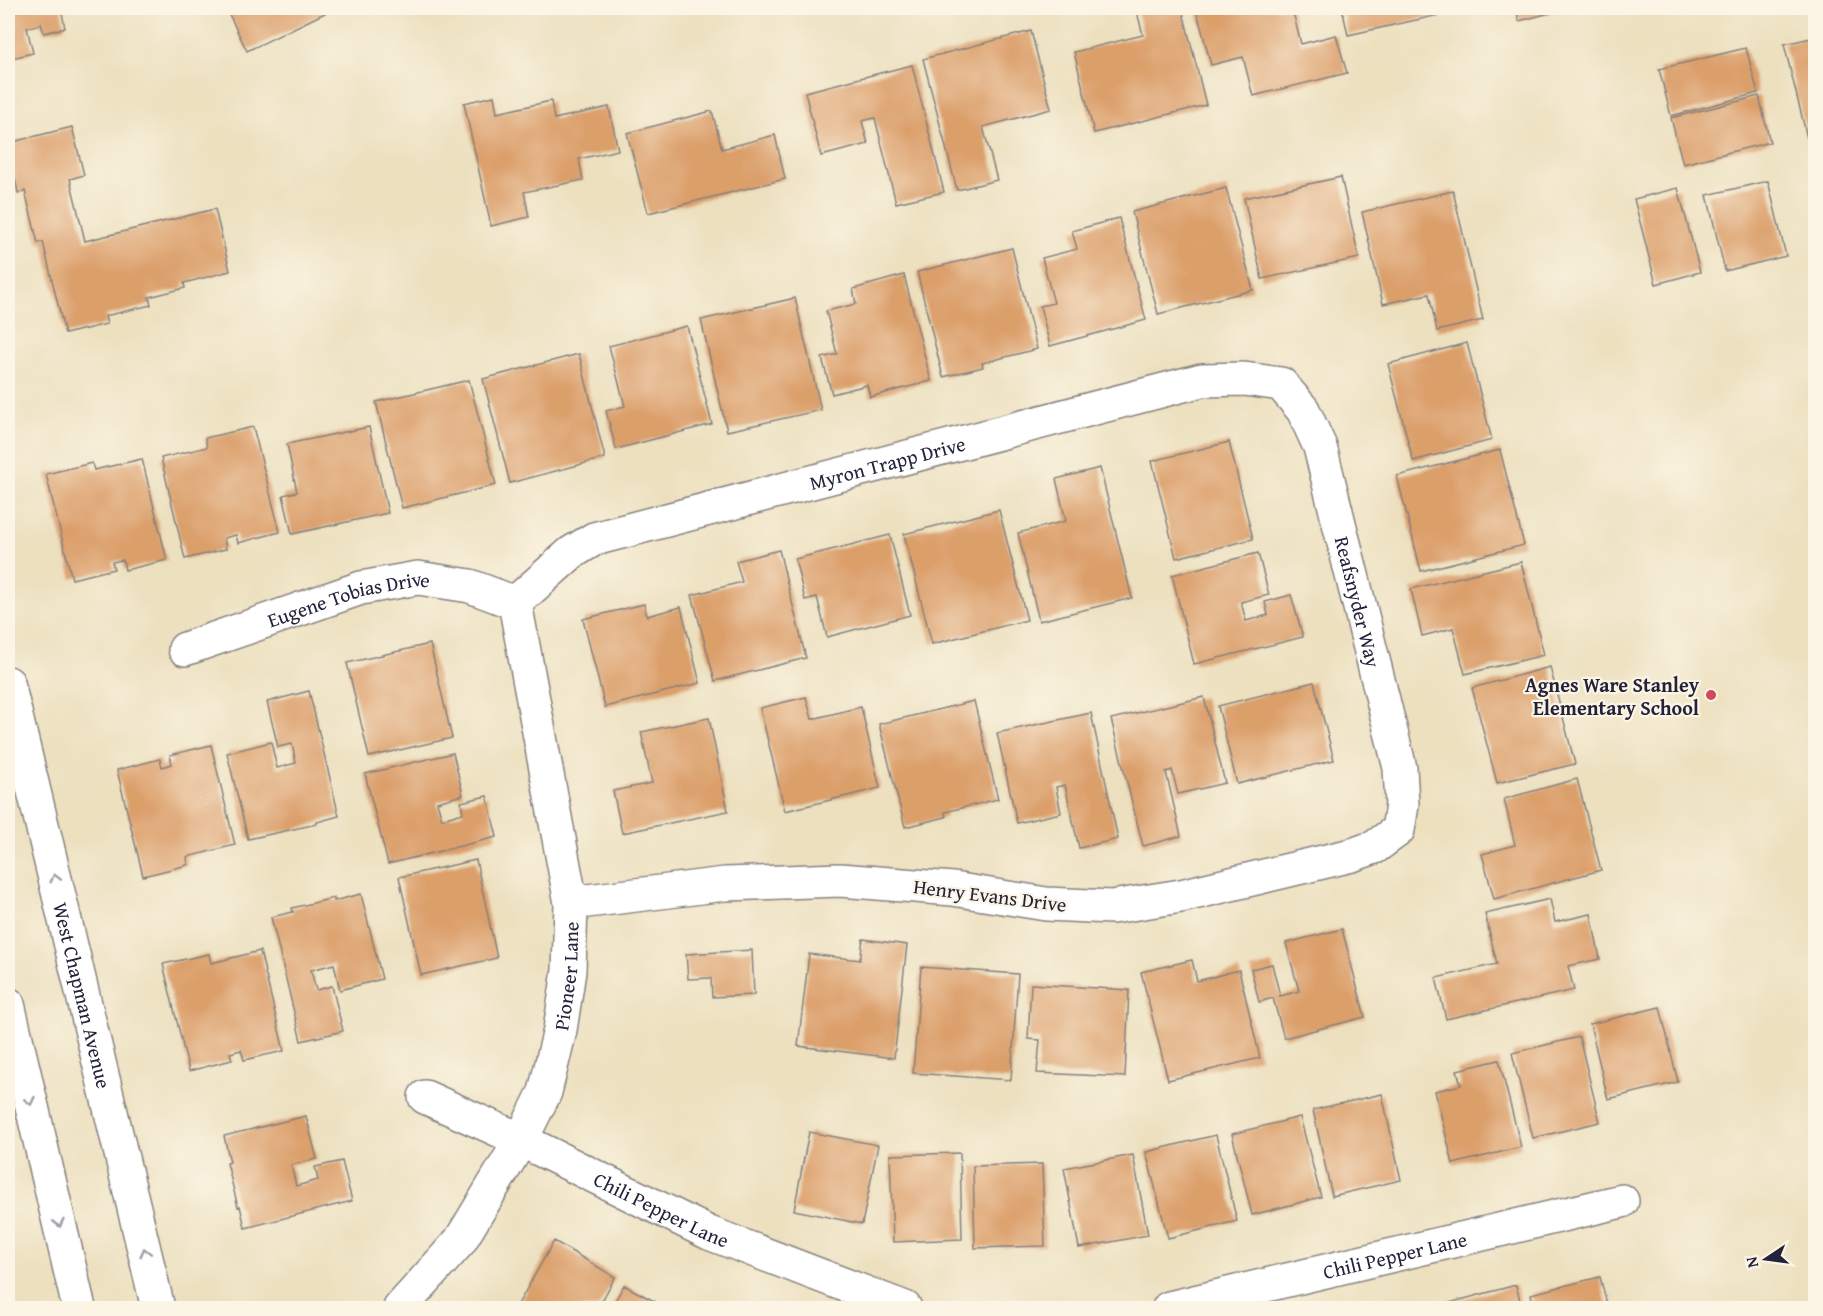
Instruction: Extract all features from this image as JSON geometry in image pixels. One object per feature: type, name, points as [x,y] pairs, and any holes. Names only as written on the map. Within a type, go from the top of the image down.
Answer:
[{"type":"street","name":"Myron Trapp Drive","points":[[515,603],[571,553],[594,538],[1202,380],[1244,379],[1281,384]]},
{"type":"street","name":"Reafsnyder Way","points":[[1281,384],[1303,410],[1320,447],[1400,768],[1402,805],[1398,831]]},
{"type":"street","name":"Eugene Tobias Drive","points":[[185,649],[361,588],[418,578],[470,586],[515,603]]},
{"type":"street","name":"Pioneer Lane","points":[[400,1308],[460,1241],[521,1140],[545,1092],[560,1030],[569,971],[571,903],[515,603]]},
{"type":"street","name":"West Chapman Avenue","points":[[8,683],[158,1308]]},
{"type":"street","name":"Henry Evans Drive","points":[[571,903],[725,884],[840,880],[953,889],[1046,904],[1112,907],[1181,896],[1352,855],[1375,847],[1398,831]]},
{"type":"street","points":[[9,1018],[79,1308]]},
{"type":"street","name":"Chili Pepper Lane","points":[[425,1097],[521,1140],[709,1233],[905,1308]]},
{"type":"street","name":"Chili Pepper Lane","points":[[1169,1308],[1622,1201]]},
{"type":"building","points":[[8,8],[61,8],[65,28],[44,33],[41,24],[27,28],[33,53],[8,59]]},
{"type":"building","points":[[226,8],[335,8],[247,51]]},
{"type":"building","points":[[1136,8],[1182,8],[1206,105],[1094,133],[1074,52],[1143,35]]},
{"type":"building","points":[[1196,8],[1292,8],[1301,44],[1336,35],[1347,73],[1253,96],[1243,57],[1211,65]]},
{"type":"building","points":[[1342,8],[1437,8],[1439,15],[1348,35]]},
{"type":"building","points":[[1516,8],[1569,8],[1519,21]]},
{"type":"building","points":[[1031,31],[1051,109],[983,127],[997,180],[957,190],[923,59]]},
{"type":"building","points":[[1816,37],[1816,170],[1815,170],[1784,44]]},
{"type":"building","points":[[1746,48],[1758,93],[1671,116],[1659,69]]},
{"type":"building","points":[[912,65],[944,192],[896,203],[875,118],[862,121],[868,144],[821,156],[805,92]]},
{"type":"building","points":[[494,96],[497,113],[551,101],[554,119],[609,107],[618,150],[579,159],[583,180],[524,192],[529,217],[491,226],[464,103]]},
{"type":"building","points":[[1759,96],[1770,142],[1683,164],[1671,118]]},
{"type":"building","points":[[712,111],[722,149],[775,135],[785,179],[648,213],[627,133]]},
{"type":"building","points":[[72,127],[84,175],[70,179],[85,241],[215,209],[230,271],[184,283],[185,288],[149,297],[151,305],[105,316],[107,324],[65,334],[43,242],[38,243],[25,191],[18,193],[8,143]]},
{"type":"building","points":[[1341,177],[1359,258],[1262,279],[1244,198]]},
{"type":"building","points":[[1768,181],[1786,256],[1725,271],[1707,195]]},
{"type":"building","points":[[1226,188],[1253,290],[1158,314],[1132,212]]},
{"type":"building","points":[[1678,188],[1700,272],[1656,284],[1634,199]]},
{"type":"building","points":[[1453,191],[1483,320],[1437,331],[1429,294],[1383,304],[1362,212]]},
{"type":"building","points":[[1119,218],[1146,320],[1050,346],[1040,306],[1054,303],[1042,258],[1077,249],[1072,231]]},
{"type":"building","points":[[1012,248],[1037,349],[982,363],[983,367],[943,377],[917,272]]},
{"type":"building","points":[[904,275],[931,381],[870,397],[867,385],[832,394],[822,358],[837,354],[826,311],[856,304],[853,289]]},
{"type":"building","points":[[795,298],[821,410],[727,431],[701,320]]},
{"type":"building","points":[[687,326],[712,424],[616,449],[606,411],[625,406],[609,346]]},
{"type":"building","points":[[1467,343],[1492,440],[1413,461],[1388,364]]},
{"type":"building","points":[[579,354],[605,458],[510,483],[483,379]]},
{"type":"building","points":[[469,380],[496,485],[402,508],[376,402]]},
{"type":"building","points":[[253,427],[280,532],[238,543],[236,535],[224,538],[226,549],[185,559],[161,458],[207,447],[205,438]]},
{"type":"building","points":[[369,427],[388,513],[292,534],[283,495],[297,492],[287,444]]},
{"type":"building","points":[[1229,442],[1253,539],[1176,558],[1152,461]]},
{"type":"building","points":[[1500,450],[1524,545],[1421,571],[1397,476]]},
{"type":"building","points":[[142,459],[167,560],[125,570],[123,560],[112,562],[114,569],[72,579],[46,474],[92,463],[94,470]]},
{"type":"building","points":[[1100,468],[1132,598],[1039,621],[1018,533],[1066,521],[1056,479]]},
{"type":"building","points":[[999,510],[1027,620],[932,644],[904,534]]},
{"type":"building","points":[[890,535],[910,615],[827,637],[817,597],[805,600],[795,559]]},
{"type":"building","points":[[779,550],[806,658],[715,681],[692,595],[742,582],[736,561]]},
{"type":"building","points":[[1258,553],[1269,595],[1241,602],[1246,621],[1268,615],[1265,602],[1291,595],[1303,637],[1194,664],[1172,575]]},
{"type":"building","points":[[1521,562],[1544,655],[1465,674],[1453,628],[1422,636],[1411,589]]},
{"type":"building","points":[[644,604],[647,616],[681,607],[700,683],[605,707],[583,619]]},
{"type":"building","points":[[430,644],[452,738],[369,757],[347,663]]},
{"type":"building","points":[[1550,667],[1575,764],[1497,783],[1472,688]]},
{"type":"building","points":[[1314,682],[1334,760],[1237,784],[1218,706]]},
{"type":"building","points":[[309,691],[339,816],[317,822],[317,824],[248,839],[227,753],[271,742],[277,768],[296,763],[292,744],[278,747],[267,702]]},
{"type":"building","points":[[806,697],[812,719],[861,707],[880,788],[785,811],[760,708]]},
{"type":"building","points":[[1204,697],[1225,783],[1178,794],[1172,770],[1166,772],[1181,836],[1143,846],[1111,719]]},
{"type":"building","points":[[974,701],[998,799],[945,812],[946,817],[905,827],[879,724]]},
{"type":"building","points":[[1091,713],[1118,839],[1079,848],[1065,785],[1056,787],[1061,813],[1017,823],[997,733]]},
{"type":"building","points":[[709,718],[728,811],[622,833],[613,791],[652,783],[641,732]]},
{"type":"building","points":[[211,745],[235,845],[187,857],[188,865],[143,876],[117,770],[160,759],[162,767],[172,764],[170,755]]},
{"type":"building","points":[[453,753],[463,795],[437,802],[442,819],[463,813],[461,802],[487,796],[497,837],[388,864],[365,774]]},
{"type":"building","points":[[1577,779],[1601,870],[1494,899],[1482,854],[1515,845],[1504,799]]},
{"type":"building","points":[[476,860],[497,958],[421,975],[399,877]]},
{"type":"building","points":[[361,894],[382,979],[340,990],[334,964],[311,970],[316,990],[332,986],[343,1031],[301,1041],[271,917],[293,912],[292,908]]},
{"type":"building","points":[[1550,899],[1555,922],[1591,914],[1600,959],[1568,966],[1574,990],[1446,1019],[1436,978],[1497,964],[1485,914]]},
{"type":"building","points":[[1342,929],[1365,1017],[1284,1038],[1273,998],[1259,1002],[1251,969],[1272,964],[1280,996],[1299,991],[1286,943]]},
{"type":"building","points":[[863,939],[907,945],[894,1058],[798,1046],[809,954],[860,960]]},
{"type":"building","points":[[752,950],[754,995],[712,997],[711,978],[688,979],[686,954]]},
{"type":"building","points":[[260,951],[284,1051],[244,1060],[241,1050],[230,1053],[232,1060],[189,1071],[163,964],[209,954],[211,963]]},
{"type":"building","points":[[1192,960],[1197,981],[1239,970],[1260,1058],[1168,1080],[1141,972]]},
{"type":"building","points":[[921,967],[1018,974],[1011,1080],[913,1073]]},
{"type":"building","points":[[1031,984],[1129,990],[1125,1077],[1037,1073],[1040,1040],[1028,1039]]},
{"type":"building","points":[[1660,1007],[1678,1082],[1608,1099],[1590,1024]]},
{"type":"building","points":[[1579,1037],[1600,1122],[1533,1138],[1512,1053]]},
{"type":"building","points":[[1499,1060],[1521,1147],[1453,1164],[1435,1091],[1461,1085],[1457,1070]]},
{"type":"building","points":[[1382,1094],[1401,1180],[1332,1196],[1313,1110]]},
{"type":"building","points":[[306,1116],[317,1159],[291,1165],[296,1186],[318,1180],[315,1167],[342,1161],[352,1201],[245,1228],[227,1163],[230,1162],[224,1136]]},
{"type":"building","points":[[1300,1117],[1321,1197],[1252,1215],[1232,1134]]},
{"type":"building","points":[[809,1132],[878,1145],[862,1224],[794,1210]]},
{"type":"building","points":[[1216,1135],[1237,1221],[1168,1238],[1146,1152]]},
{"type":"building","points":[[960,1153],[962,1239],[893,1242],[890,1155]]},
{"type":"building","points":[[1133,1155],[1148,1235],[1079,1248],[1064,1168]]},
{"type":"building","points":[[1042,1164],[1045,1246],[975,1248],[973,1166]]},
{"type":"building","points":[[554,1241],[615,1277],[598,1308],[516,1308]]},
{"type":"building","points":[[1600,1277],[1608,1308],[1534,1308],[1531,1294]]},
{"type":"building","points":[[624,1285],[667,1308],[611,1308]]},
{"type":"building","points":[[1516,1285],[1522,1308],[1451,1308],[1449,1303]]},
{"type":"place","name":"Agnes Ware Stanley Elementary School","points":[[1711,695]]}]
